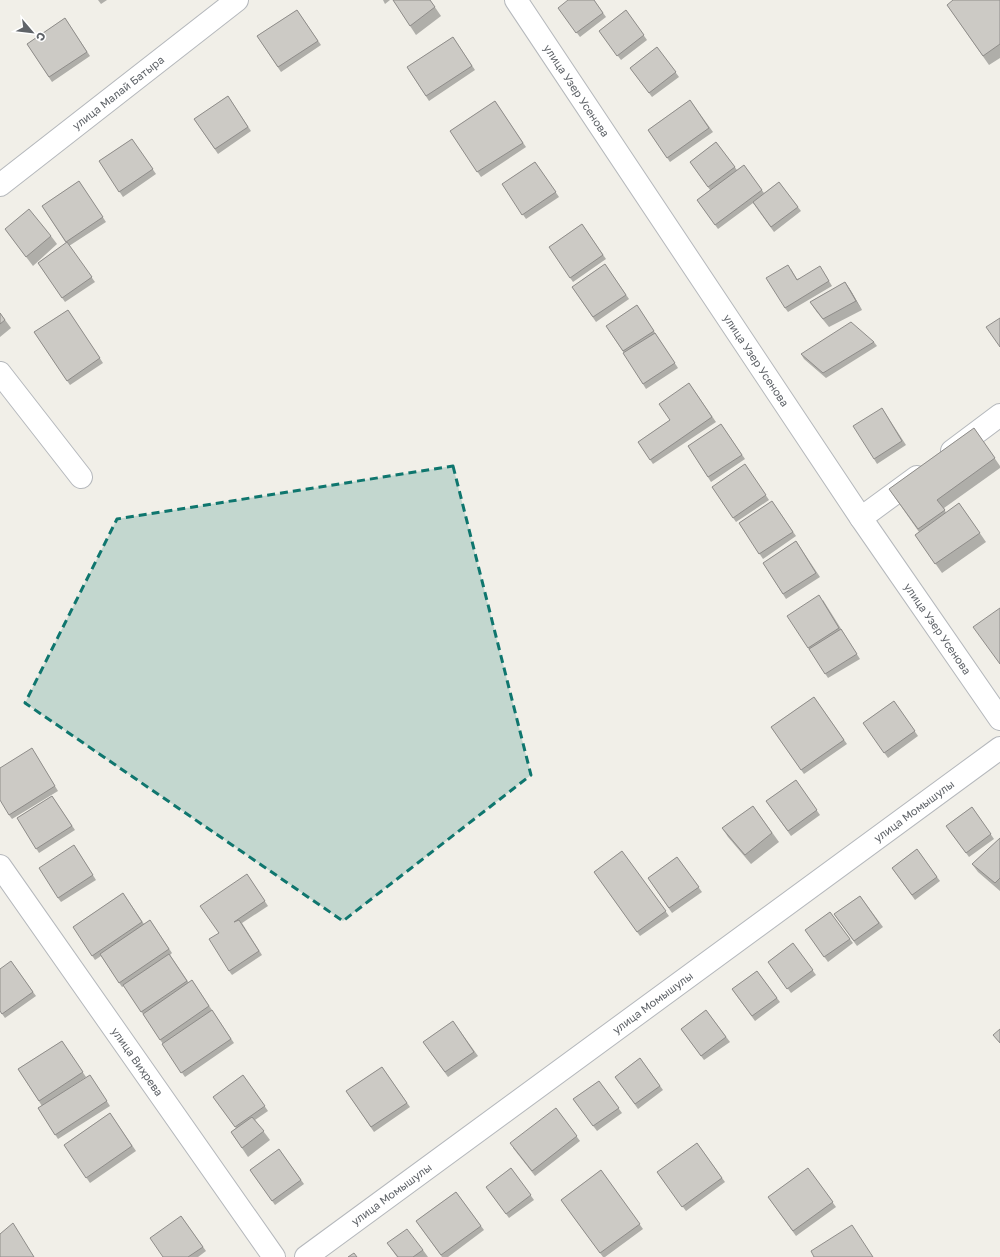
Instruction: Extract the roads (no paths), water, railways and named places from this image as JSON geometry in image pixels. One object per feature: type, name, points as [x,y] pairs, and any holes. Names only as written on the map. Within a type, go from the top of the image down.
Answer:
[{"type":"street","name":"улица Малай Батыра","points":[[0,185],[237,0]]},
{"type":"street","name":"улица Узер Усенова","points":[[516,0],[861,518],[1000,719]]},
{"type":"street","points":[[0,373],[80,477]]},
{"type":"street","points":[[861,518],[1000,415]]},
{"type":"street","name":"улица Момышулы","points":[[306,1257],[1000,748]]},
{"type":"street","name":"улица Вихрева","points":[[0,866],[274,1257]]}]
